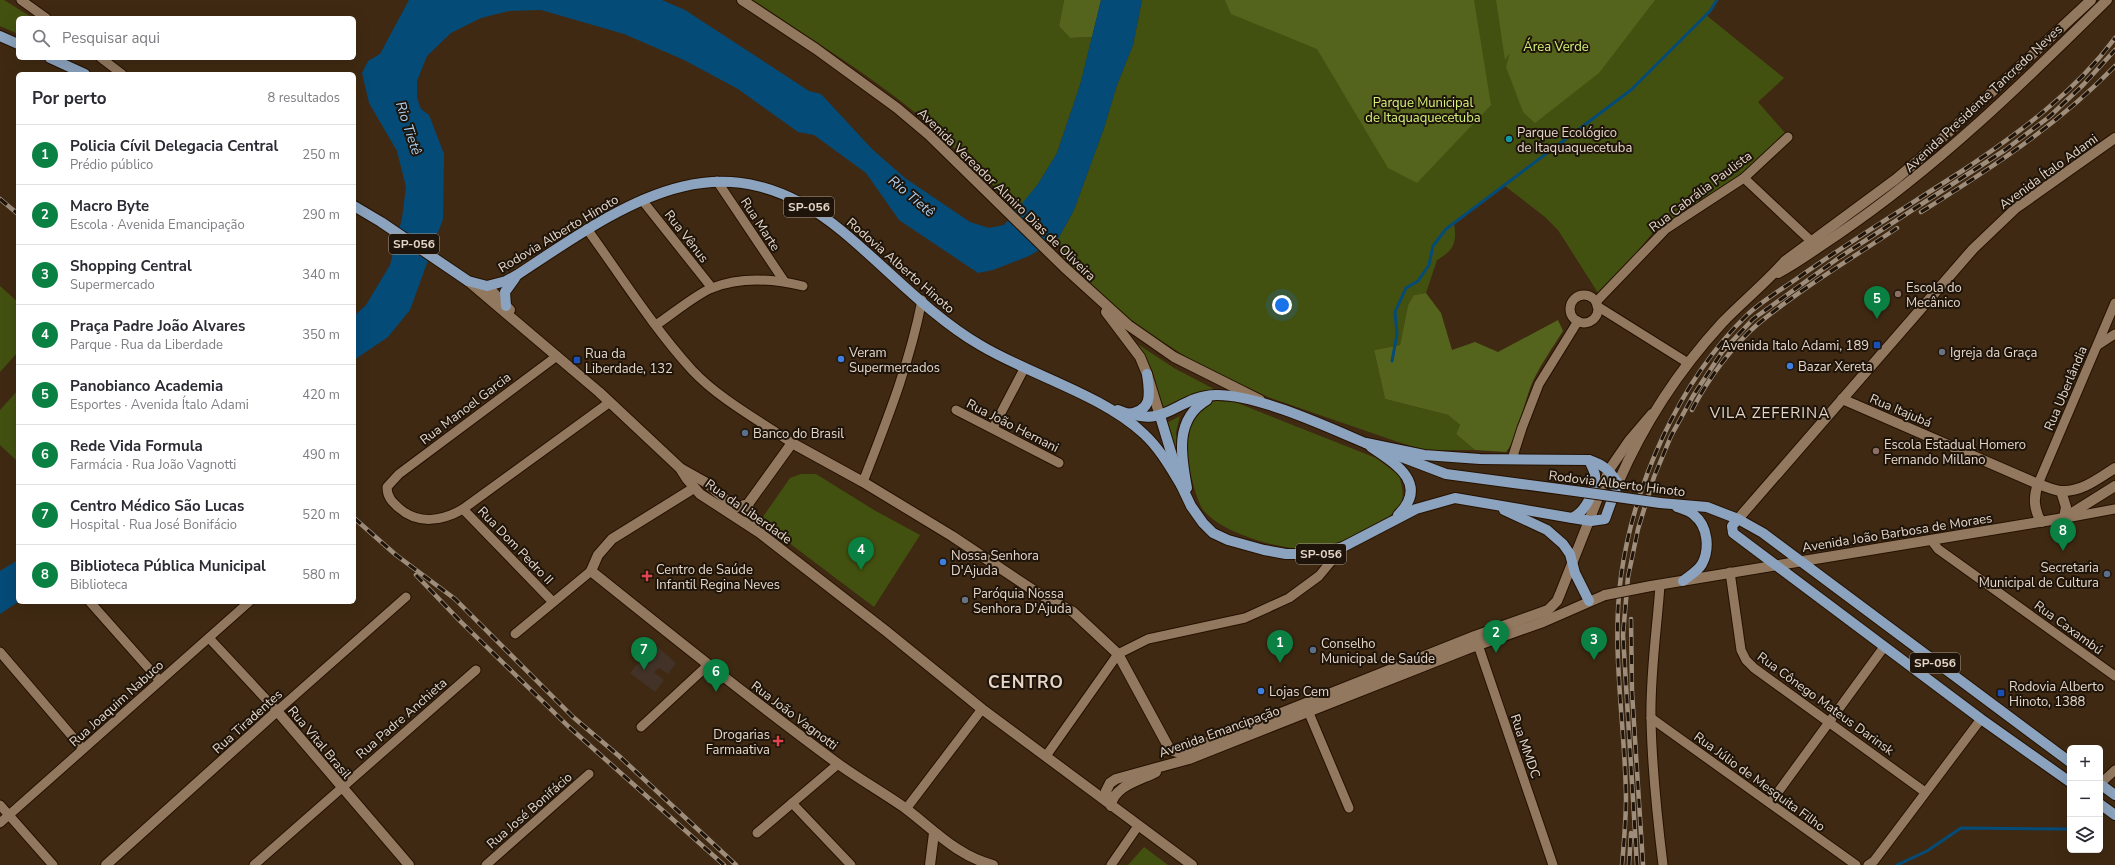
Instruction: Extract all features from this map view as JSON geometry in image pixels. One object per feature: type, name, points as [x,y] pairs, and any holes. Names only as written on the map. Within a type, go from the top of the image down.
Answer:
[{"type":"main road","name":"Avenida Vereador Almiro Dias de Oliveira","points":[[742,0],[816,49],[897,108],[929,135],[1095,297],[1128,325],[1174,357],[1276,408]]},
{"type":"main road","name":"Avenida Presidente Tancredo Neves","points":[[1557,601],[1591,521],[1609,470],[1632,437],[1652,414],[1688,363],[1723,322],[1773,275],[1785,261],[1896,179],[1922,157],[2091,0]]},
{"type":"main road","name":"Avenida Presidente Tancredo Neves","points":[[1773,275],[1790,266],[1909,184],[1963,137],[2107,0]]},
{"type":"main road","points":[[0,36],[16,43]]},
{"type":"main road","points":[[69,61],[83,72]]},
{"type":"main road","name":"Avenida Ítalo Adami","points":[[1777,565],[1733,533],[1732,526],[1973,249],[1996,226],[2030,197],[2115,138]]},
{"type":"main road","name":"Rodovia Alberto Hinoto","points":[[356,207],[381,222],[468,281],[487,286],[506,281],[517,275],[587,229],[642,200],[681,186],[717,181],[755,186],[774,191],[820,213],[964,335],[1024,369],[1099,404],[1127,414],[1145,418],[1160,416],[1202,398],[1216,396],[1234,397],[1276,408],[1446,474],[1673,505],[1685,504],[1707,507],[1738,519],[1763,533],[1801,560],[1986,701],[2067,760]]},
{"type":"main road","name":"Rodovia Alberto Hinoto","points":[[451,269],[474,278],[487,286]]},
{"type":"main road","points":[[506,306],[505,292],[517,275]]},
{"type":"main road","name":"Rua da Liberdade","points":[[468,281],[520,327],[557,356],[610,402],[680,468],[694,488],[710,501],[760,533],[886,631],[982,709],[1192,865]]},
{"type":"main road","name":"Rua da Liberdade","points":[[487,286],[524,324],[534,337]]},
{"type":"main road","name":"Avenida Vereador Almiro Dias de Oliveira","points":[[1095,297],[1134,347],[1147,374],[1160,416]]},
{"type":"main road","points":[[1127,414],[1137,412],[1146,405],[1150,392],[1147,374]]},
{"type":"main road","points":[[1191,506],[1187,486],[1183,448],[1184,424],[1190,412],[1200,404],[1216,396]]},
{"type":"main road","name":"Rua Itajubá","points":[[1842,399],[2038,484],[2061,491]]},
{"type":"main road","name":"Rodovia Alberto Hinoto","points":[[1099,404],[1134,425],[1150,439],[1168,462],[1181,485]]},
{"type":"main road","name":"Avenida Presidente Tancredo Neves","points":[[1591,521],[1605,519],[1618,483],[1652,414]]},
{"type":"main road","points":[[1160,416],[1181,485]]},
{"type":"main road","points":[[680,468],[705,482],[726,501],[737,507],[748,504],[792,443],[863,482],[952,536],[1036,592],[1073,612],[1118,654],[1169,748],[1164,759],[1132,774]]},
{"type":"main road","points":[[1366,443],[1424,455],[1512,459],[1589,460],[1602,464],[1609,470],[1618,483]]},
{"type":"main road","points":[[1366,443],[1401,467],[1409,483],[1409,500],[1405,508],[1393,520]]},
{"type":"main road","points":[[1572,518],[1585,508],[1595,482],[1595,474],[1589,460]]},
{"type":"main road","points":[[2064,518],[2066,507],[2061,491],[2072,490],[2089,485],[2115,468]]},
{"type":"main road","points":[[2038,484],[2035,491],[2035,507],[2041,522]]},
{"type":"main road","name":"SP-056","points":[[1181,485],[1191,506],[1213,532],[1228,540],[1264,550],[1304,556],[1322,554],[1343,547],[1393,520],[1435,502],[1455,498],[1495,506]]},
{"type":"main road","points":[[2064,518],[2115,486]]},
{"type":"main road","points":[[591,571],[598,555],[612,539],[694,488],[705,489],[720,500],[726,501]]},
{"type":"main road","points":[[748,504],[750,519],[760,533]]},
{"type":"main road","points":[[1673,505],[1693,513],[1700,520],[1706,537],[1705,554],[1702,565],[1683,581]]},
{"type":"main road","points":[[1495,506],[1591,521]]},
{"type":"main road","points":[[1495,506],[1547,530],[1555,536],[1570,554],[1576,573],[1589,601]]},
{"type":"main road","name":"Avenida João Barbosa de Moraes","points":[[1683,581],[1801,560],[2064,518]]},
{"type":"main road","name":"SP-056","points":[[1777,565],[1884,647],[2069,781]]},
{"type":"main road","name":"Rua João Vagnotti","points":[[591,571],[708,665],[838,764],[906,809],[934,833],[960,851],[993,865]]},
{"type":"main road","name":"Avenida Emancipação","points":[[1477,640],[1551,618],[1605,595],[1683,581]]},
{"type":"main road","name":"Avenida Emancipação","points":[[1169,748],[1176,753],[1186,752],[1307,707],[1540,614],[1548,610],[1557,601]]},
{"type":"main road","name":"Avenida Emancipação","points":[[1106,791],[1110,783],[1116,779],[1173,764],[1307,707]]},
{"type":"main road","name":"Rua Vital Brasil","points":[[277,711],[409,865]]},
{"type":"main road","name":"Rua Tiradentes","points":[[106,865],[277,711]]},
{"type":"main road","points":[[1111,806],[1112,799],[1117,792],[1173,764]]},
{"type":"main road","points":[[2103,786],[2115,795]]},
{"type":"main road","points":[[1088,788],[1106,791],[1111,806]]},
{"type":"main road","points":[[2103,806],[2115,815]]},
{"type":"main road","points":[[930,865],[934,833]]},
{"type":"street","points":[[20,0],[43,16]]},
{"type":"street","points":[[104,60],[119,72]]},
{"type":"street","name":"Rua Cabrália Paulista","points":[[1597,304],[1666,230],[1744,178],[1788,136]]},
{"type":"street","points":[[1744,178],[1811,241]]},
{"type":"street","name":"Rua Marte","points":[[717,181],[784,281]]},
{"type":"street","name":"Rua Vênus","points":[[642,200],[712,288]]},
{"type":"street","points":[[587,229],[656,325],[692,370],[705,382],[792,443]]},
{"type":"street","points":[[656,325],[712,288],[749,280],[784,281],[803,286]]},
{"type":"street","points":[[1597,304],[1594,318],[1586,322],[1578,321],[1572,315],[1570,310],[1572,301],[1576,298],[1584,295],[1593,298],[1597,304],[1688,363]]},
{"type":"street","points":[[863,482],[902,382],[915,338],[922,300]]},
{"type":"street","name":"Rua Uberlândia","points":[[2038,484],[2115,303]]},
{"type":"street","points":[[1512,459],[1539,384],[1578,321]]},
{"type":"street","points":[[2097,345],[2115,334]]},
{"type":"street","name":"Rua Manoel Garcia","points":[[389,482],[557,356]]},
{"type":"street","points":[[994,428],[1024,369]]},
{"type":"street","points":[[463,509],[610,402]]},
{"type":"street","name":"Rua João Hernani","points":[[956,410],[994,428],[1059,463]]},
{"type":"street","name":"Rua Dom Pedro II","points":[[389,482],[387,487],[389,499],[404,513],[416,518],[427,520],[442,518],[463,509],[553,602]]},
{"type":"street","name":"Avenida João Barbosa de Moraes","points":[[2064,518],[2115,509]]},
{"type":"street","name":"Rua Caxambú","points":[[1932,540],[1938,549],[2114,675]]},
{"type":"street","points":[[1046,756],[1118,654],[1148,639],[1245,618],[1289,598],[1319,576],[1343,547]]},
{"type":"street","points":[[515,634],[591,571]]},
{"type":"street","name":"Rua Cônego Mateus Darinsk","points":[[1730,572],[1741,650],[1746,660],[1754,668],[1925,792]]},
{"type":"street","points":[[1655,585],[1651,718],[1652,766],[1663,865]]},
{"type":"street","name":"Rua Tiradentes","points":[[277,711],[406,597]]},
{"type":"street","points":[[92,604],[160,681]]},
{"type":"street","name":"Rua Joaquim Nabuco","points":[[0,823],[247,604]]},
{"type":"street","name":"Rua Vital Brasil","points":[[209,638],[277,711]]},
{"type":"street","name":"Rua MMDC","points":[[1477,640],[1552,865]]},
{"type":"street","points":[[1770,803],[1884,647]]},
{"type":"street","points":[[0,652],[83,749]]},
{"type":"street","points":[[641,727],[708,665]]},
{"type":"street","name":"Rua Padre Anchieta","points":[[254,865],[476,670]]},
{"type":"street","points":[[1307,707],[1349,808]]},
{"type":"street","points":[[906,809],[982,709]]},
{"type":"street","name":"Rua Júlio de Mesquita Filho","points":[[1651,718],[1855,865]]},
{"type":"street","points":[[1868,865],[1874,861],[1981,718]]},
{"type":"street","points":[[757,833],[838,764]]},
{"type":"street","points":[[2103,781],[2115,770]]},
{"type":"street","name":"Rua José Bonifácio","points":[[486,865],[589,774]]},
{"type":"street","points":[[792,803],[851,865]]},
{"type":"street","points":[[0,805],[53,865]]},
{"type":"street","points":[[1111,865],[1138,826]]},
{"type":"shaded area","points":[[653,643],[676,663],[668,674],[659,668],[654,672],[664,680],[655,692],[630,673],[640,661],[645,665],[649,661],[644,655]]},
{"type":"green space","points":[[0,0],[4,0],[30,16],[16,16],[16,33],[0,26]]},
{"type":"green space","points":[[753,0],[1064,0],[1059,26],[1070,38],[1092,37],[1080,85],[1057,153],[1038,184],[1020,207],[1005,196],[926,122],[893,95],[854,67]]},
{"type":"green space","points":[[1064,0],[1101,0],[1092,37],[1070,38],[1059,26]]},
{"type":"green space","name":"Parque Municipal de Itaquaquecetuba","points":[[1142,0],[1717,0],[1706,15],[1784,78],[1758,102],[1786,134],[1742,175],[1656,229],[1600,296],[1558,230],[1545,217],[1505,186],[1454,223],[1455,236],[1451,249],[1437,260],[1426,293],[1414,295],[1408,305],[1400,345],[1374,350],[1385,399],[1448,415],[1460,425],[1456,434],[1475,450],[1425,450],[1268,397],[1196,363],[1133,323],[1102,298],[1063,257],[1058,239],[1074,210],[1104,128],[1117,85],[1133,45]]},
{"type":"green space","name":"Parque Municipal de Itaquaquecetuba","points":[[1225,0],[1474,0],[1491,105],[1417,183],[1388,168],[1317,49],[1231,14]]},
{"type":"green space","name":"Área Verde","points":[[1496,0],[1655,0],[1599,73],[1535,123],[1523,112],[1506,67],[1510,53],[1505,60]]},
{"type":"green space","points":[[0,286],[16,300],[16,354],[0,372]]},
{"type":"green space","points":[[1426,293],[1441,313],[1452,350],[1475,342],[1498,352],[1558,320],[1563,331],[1543,362],[1533,381],[1514,438],[1506,452],[1475,450],[1456,434],[1460,425],[1448,415],[1385,399],[1374,350],[1400,345],[1408,305],[1414,295]]},
{"type":"green space","points":[[1133,341],[1174,368],[1214,389],[1201,393],[1163,414]]},
{"type":"green space","points":[[16,392],[16,460],[0,445],[0,410]]},
{"type":"green space","points":[[1216,401],[1235,402],[1376,458],[1399,475],[1403,494],[1402,500],[1392,514],[1383,521],[1336,547],[1305,549],[1287,547],[1267,543],[1231,530],[1216,521],[1205,512],[1201,506],[1193,484],[1188,457],[1187,434],[1189,425],[1207,403]]},
{"type":"green space","points":[[1180,416],[1176,432],[1177,456],[1165,424]]},
{"type":"green space","points":[[801,474],[816,474],[874,510],[920,535],[874,607],[760,521],[790,478]]},
{"type":"green space","points":[[1144,847],[1168,865],[1128,865]]},
{"type":"water","name":"Rio Tietê","points":[[409,0],[662,0],[685,10],[809,91],[821,94],[872,149],[905,178],[970,222],[989,228],[1004,225],[1038,184],[1057,153],[1080,85],[1101,0],[1142,0],[1133,45],[1117,85],[1104,128],[1074,210],[1058,239],[1029,256],[993,270],[978,273],[899,220],[866,173],[814,135],[798,132],[738,89],[684,60],[624,34],[541,10],[509,11],[481,18],[451,33],[427,56],[417,81],[417,98],[421,109],[429,115],[444,154],[443,219],[410,310],[388,337],[356,359],[356,314],[366,305],[390,265],[402,218],[406,187],[397,151],[369,103],[362,73],[368,61],[380,54]]},
{"type":"water","points":[[16,561],[16,603],[0,614],[0,571]]},
{"type":"waterway","points":[[1392,361],[1397,334],[1395,312],[1406,288],[1418,281],[1429,265],[1433,246],[1446,229],[1631,90],[1710,11],[1717,0]]},
{"type":"waterway","points":[[1897,865],[1927,851],[1961,828],[2067,829]]},
{"type":"railway","points":[[1622,865],[1626,797],[1617,631],[1621,576],[1627,541],[1649,470],[1663,436],[1681,402],[1700,371],[1723,341],[1747,315],[1774,294],[1842,248],[1965,169],[2026,126],[2046,110],[2082,76],[2115,38]]},
{"type":"railway","points":[[1637,865],[1623,635],[1628,577],[1638,529],[1654,477],[1671,436],[1693,396],[1722,352],[1753,319],[1840,257],[2005,150],[2049,117],[2083,85],[2115,50]]},
{"type":"railway","points":[[1921,212],[1998,162],[2047,127],[2070,108],[2115,66]]},
{"type":"railway","points":[[0,199],[16,212]]},
{"type":"railway","points":[[1692,410],[1705,387],[1730,352],[1759,323],[1809,286],[1897,228]]},
{"type":"railway","points":[[356,520],[396,555],[455,599],[573,717],[619,756],[736,865]]},
{"type":"railway","points":[[416,575],[461,622],[569,727],[724,865]]},
{"type":"railway","points":[[1631,619],[1632,692],[1643,865]]},
{"type":"railway","points":[[1629,865],[1631,833]]},
{"type":"place","name":"Parque Ecológico de Itaquaquecetuba","points":[[1509,139]]},
{"type":"place","name":"Escola do Mecânico","points":[[1898,294]]},
{"type":"place","name":"Panobianco Academia","points":[[1877,319]]},
{"type":"place","name":"Avenida Italo Adami, 189","points":[[1877,345]]},
{"type":"place","name":"Igreja da Graça","points":[[1942,352]]},
{"type":"place","name":"Veram Supermercados","points":[[841,359]]},
{"type":"place","name":"Rua da Liberdade, 132","points":[[577,360]]},
{"type":"place","name":"Bazar Xereta","points":[[1790,366]]},
{"type":"place","name":"Banco do Brasil","points":[[745,433]]},
{"type":"place","name":"Escola Estadual Homero Fernando Millano","points":[[1876,451]]},
{"type":"place","name":"Biblioteca Pública Municipal","points":[[2063,551]]},
{"type":"place","name":"Nossa Senhora D'Ajuda","points":[[943,562]]},
{"type":"place","name":"Praça Padre João Alvares","points":[[861,570]]},
{"type":"place","name":"Secretaria Municipal de Cultura","points":[[2107,574]]},
{"type":"place","name":"Centro de Saúde Infantil Regina Neves","points":[[647,576]]},
{"type":"place","name":"Paróquia Nossa Senhora D'Ajuda","points":[[965,600]]},
{"type":"place","name":"Conselho Municipal de Saúde","points":[[1313,650]]},
{"type":"place","name":"Macro Byte","points":[[1496,653]]},
{"type":"place","name":"Shopping Central","points":[[1594,660]]},
{"type":"place","name":"Policia Cívil Delegacia Central","points":[[1280,663]]},
{"type":"place","name":"Centro Médico São Lucas","points":[[644,670]]},
{"type":"place","name":"Lojas Cem","points":[[1261,691]]},
{"type":"place","name":"Rede Vida Formula","points":[[716,692]]},
{"type":"place","name":"Rodovia Alberto Hinoto, 1388","points":[[2001,693]]},
{"type":"place","name":"Drogarias Farmaativa","points":[[778,741]]},
{"type":"district","name":"VILA ZEFERINA","points":[[1770,413]]},
{"type":"district","name":"CENTRO","points":[[1026,682]]}]
